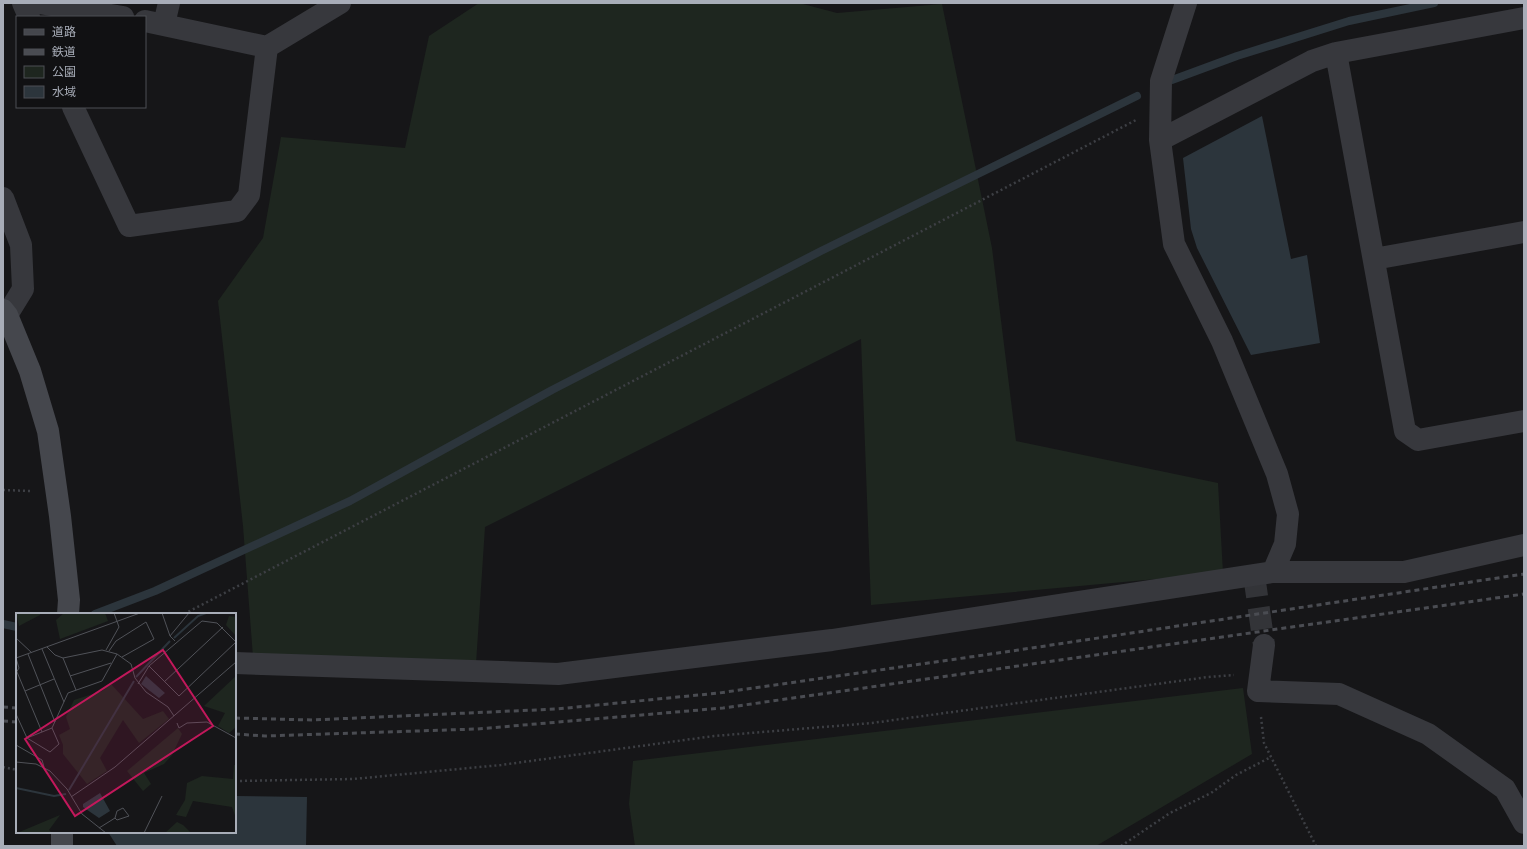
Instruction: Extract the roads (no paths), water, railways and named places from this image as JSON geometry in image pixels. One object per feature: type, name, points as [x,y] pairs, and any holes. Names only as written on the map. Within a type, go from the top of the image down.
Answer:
[{"type":"street","points":[[23,3],[29,16]]},
{"type":"street","points":[[39,3],[117,16]]},
{"type":"street","points":[[73,108],[129,226],[237,211],[249,195],[267,47],[317,11],[340,3]]},
{"type":"street","points":[[1186,3],[1161,81],[1160,140],[1174,244],[1222,341],[1277,474],[1288,514],[1285,544],[1273,572]]},
{"type":"street","points":[[159,16],[267,47]]},
{"type":"street","points":[[1160,140],[1312,61],[1336,53],[1524,18]]},
{"type":"street","points":[[1336,53],[1405,431],[1418,440],[1524,421]]},
{"type":"street","points":[[3,198],[21,245],[23,289],[5,312],[30,371],[48,431],[60,516],[69,600],[68,613]]},
{"type":"street","points":[[1374,259],[1524,232]]},
{"type":"street","points":[[236,663],[558,674],[832,640],[1273,572],[1404,572],[1524,545]]},
{"type":"street","points":[[1264,645],[1259,682],[1339,694],[1428,734],[1505,789],[1524,823]]},
{"type":"street","points":[[62,833],[62,846]]},
{"type":"water","points":[[1262,116],[1291,259],[1307,255],[1320,343],[1251,355],[1197,248],[1191,229],[1183,158]]},
{"type":"water","points":[[236,796],[307,797],[306,846],[117,846],[109,833],[236,833]]},
{"type":"waterway","points":[[1172,80],[1237,56],[1349,21],[1434,3]]},
{"type":"waterway","points":[[98,613],[155,591],[350,501],[552,390],[821,251],[1137,96]]},
{"type":"waterway","points":[[3,624],[16,627]]},
{"type":"tunnel","points":[[1254,575],[1264,645]]},
{"type":"railway","points":[[236,718],[312,720],[557,709],[719,693],[1005,652],[1524,574]]},
{"type":"railway","points":[[236,734],[265,736],[477,729],[723,708],[1524,594]]},
{"type":"railway","points":[[3,707],[16,708]]},
{"type":"railway","points":[[3,721],[16,722]]}]
